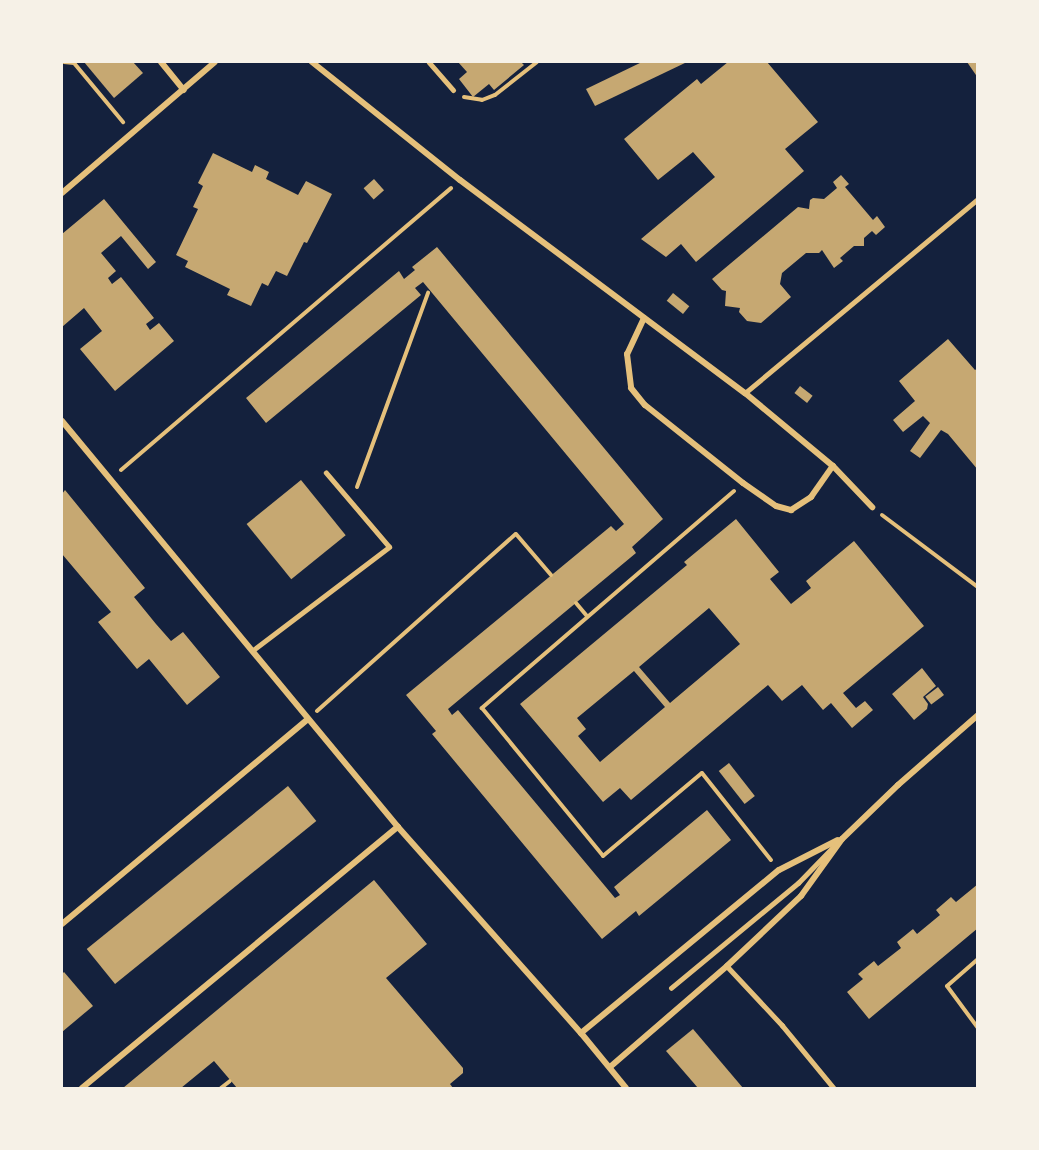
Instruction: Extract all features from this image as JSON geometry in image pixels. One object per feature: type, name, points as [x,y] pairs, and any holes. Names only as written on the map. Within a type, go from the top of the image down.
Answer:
[{"type":"street","points":[[161,62],[183,90]]},
{"type":"street","points":[[62,193],[215,62]]},
{"type":"street","points":[[312,62],[460,180],[745,393],[833,466],[872,507]]},
{"type":"street","points":[[644,318],[627,354],[631,388],[645,405],[743,483],[776,506],[791,510],[811,497],[833,466]]},
{"type":"street","points":[[62,421],[398,827],[581,1033],[626,1089]]},
{"type":"street","points":[[610,1067],[727,966],[801,896],[842,839],[898,784],[978,715]]},
{"type":"street","points":[[62,924],[308,719]]},
{"type":"street","points":[[82,1089],[398,827]]},
{"type":"street","points":[[581,1033],[779,870],[842,839]]},
{"type":"lane","points":[[429,62],[453,90]]},
{"type":"lane","points":[[745,393],[978,199]]},
{"type":"lane","points":[[252,651],[389,547],[326,473]]},
{"type":"lane","points":[[671,988],[798,883],[842,839]]},
{"type":"lane","points":[[727,966],[782,1024],[834,1089]]},
{"type":"path","points":[[64,62],[74,63],[133,134]]},
{"type":"path","points":[[453,90],[468,100],[482,100],[495,95],[537,62]]},
{"type":"path","points":[[109,480],[460,180]]},
{"type":"path","points":[[351,502],[428,293]]},
{"type":"path","points":[[743,483],[482,708],[603,856],[702,773],[779,870]]},
{"type":"path","points":[[872,507],[978,587]]},
{"type":"path","points":[[308,719],[516,534],[551,575]]},
{"type":"path","points":[[576,603],[586,616]]},
{"type":"path","points":[[978,959],[946,986],[978,1028]]},
{"type":"path","points":[[221,1089],[230,1081]]},
{"type":"building","points":[[84,62],[133,62],[143,73],[114,98]]},
{"type":"building","points":[[458,62],[521,62],[524,65],[494,90],[489,84],[473,97],[459,79],[467,72]]},
{"type":"building","points":[[642,62],[687,62],[595,106],[586,89]]},
{"type":"building","points":[[728,62],[767,62],[818,122],[785,149],[804,171],[696,262],[681,244],[666,257],[641,239],[715,177],[693,152],[658,180],[624,139],[697,79],[701,84]]},
{"type":"building","points":[[967,62],[978,62],[978,78]]},
{"type":"building","points":[[213,153],[252,172],[255,165],[269,172],[266,179],[298,195],[306,181],[332,194],[287,276],[276,271],[268,286],[262,283],[251,306],[227,295],[230,289],[185,267],[188,261],[176,255],[198,209],[193,207],[203,186],[198,183]]},
{"type":"building","points":[[841,175],[849,184],[845,187],[873,220],[877,216],[885,227],[876,235],[872,231],[864,238],[864,246],[854,246],[840,258],[843,261],[834,268],[822,250],[819,253],[806,253],[782,273],[780,284],[791,297],[761,323],[747,321],[739,312],[740,308],[725,306],[726,291],[722,290],[712,279],[798,207],[809,209],[810,200],[813,198],[824,199],[837,188],[833,182]]},
{"type":"building","points":[[374,179],[384,190],[374,200],[364,188]]},
{"type":"building","points":[[104,199],[156,262],[148,269],[121,236],[101,253],[116,271],[108,278],[112,284],[121,277],[154,318],[146,324],[150,330],[159,323],[174,341],[115,391],[80,349],[102,331],[84,308],[62,327],[62,234]]},
{"type":"building","points":[[437,247],[663,519],[632,547],[636,553],[448,709],[452,715],[458,710],[615,898],[620,895],[614,887],[707,810],[731,840],[639,916],[636,911],[602,939],[432,734],[436,731],[406,695],[611,526],[616,531],[624,524],[423,282],[415,288],[421,295],[266,423],[246,398],[399,271],[404,279],[415,270],[412,267]]},
{"type":"building","points":[[673,293],[689,306],[683,314],[667,301]]},
{"type":"building","points":[[948,339],[975,370],[978,368],[978,470],[948,434],[941,430],[920,458],[910,451],[930,423],[923,416],[903,432],[893,420],[915,401],[899,381]]},
{"type":"building","points":[[800,386],[813,396],[807,403],[794,393]]},
{"type":"building","points":[[301,480],[346,535],[291,579],[247,524]]},
{"type":"building","points":[[65,490],[145,588],[134,597],[156,624],[171,641],[183,632],[220,677],[187,705],[149,659],[137,669],[98,622],[111,612],[62,554],[62,494]]},
{"type":"building","points":[[736,519],[779,572],[770,579],[791,604],[811,588],[806,581],[854,541],[924,626],[843,693],[856,708],[865,701],[873,710],[852,728],[831,703],[823,710],[802,685],[782,701],[768,685],[631,800],[620,788],[603,802],[520,704],[687,565],[684,562]],"holes":[[[709,608],[740,644],[670,703],[639,667]],[[634,671],[665,707],[600,762],[578,736],[586,729],[577,718]]]},
{"type":"building","points":[[922,668],[936,686],[923,697],[928,704],[927,709],[914,720],[892,694]]},
{"type":"building","points":[[938,687],[944,695],[931,705],[925,697]]},
{"type":"building","points":[[729,763],[755,796],[745,804],[719,771]]},
{"type":"building","points":[[288,786],[316,821],[115,984],[87,949]]},
{"type":"building","points":[[374,880],[427,944],[386,978],[463,1068],[463,1073],[450,1084],[453,1088],[237,1088],[214,1061],[181,1088],[123,1088]]},
{"type":"building","points":[[978,884],[978,928],[869,1019],[847,992],[863,979],[858,974],[874,961],[878,966],[901,948],[897,942],[913,929],[917,934],[940,915],[936,910],[951,897],[956,902]]},
{"type":"building","points":[[64,972],[93,1006],[62,1032],[62,974]]},
{"type":"building","points":[[693,1029],[743,1088],[698,1088],[666,1051]]}]
